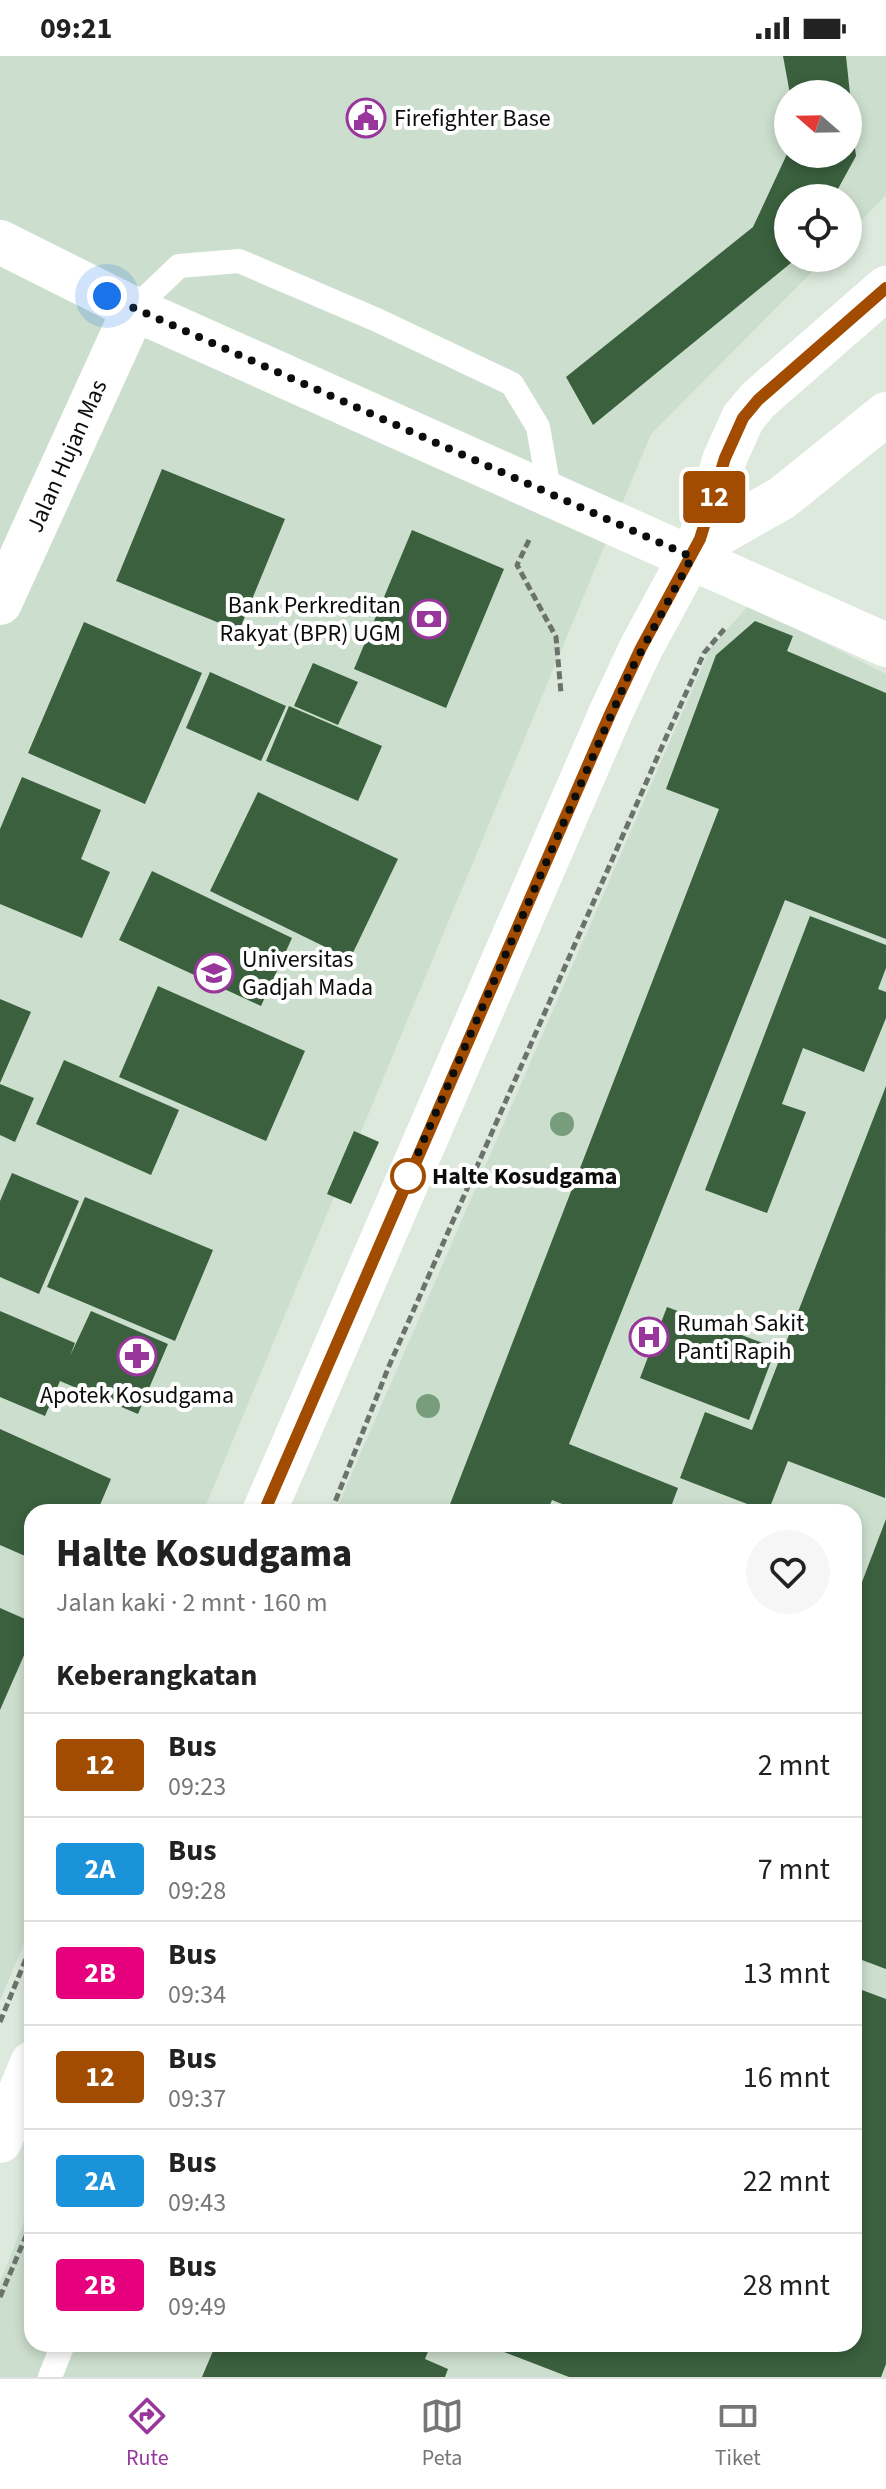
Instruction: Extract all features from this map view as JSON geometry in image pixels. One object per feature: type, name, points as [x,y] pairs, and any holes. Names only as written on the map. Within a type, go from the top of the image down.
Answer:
[{"type":"main road","points":[[0,242],[134,309],[886,645]]},
{"type":"main road","points":[[851,319],[886,258]]},
{"type":"main road","points":[[267,1504],[611,712],[708,521],[725,458],[743,418],[758,400],[886,288]]},
{"type":"main road","name":"Jalan Hujan Mas","points":[[0,603],[134,309]]},
{"type":"main road","points":[[692,557],[713,537],[782,498],[886,414]]},
{"type":"main road","points":[[0,2141],[24,2082]]},
{"type":"lane","points":[[134,309],[179,266],[239,261],[377,320],[512,384],[538,427],[550,495]]},
{"type":"lane","points":[[50,2377],[60,2352]]},
{"type":"path","points":[[550,495],[517,565],[556,637],[561,694],[555,708]]},
{"type":"path","points":[[334,1504],[396,1352],[704,653],[763,590]]},
{"type":"path","points":[[0,2022],[24,1964]]},
{"type":"path","points":[[0,2297],[24,2241]]},
{"type":"shaded area","name":"Universitas Gadjah Mada","points":[[0,56],[886,56],[886,195],[862,220],[862,184],[774,184],[774,272],[812,272],[651,434],[206,1504],[24,1504],[24,1943],[0,2001]]},
{"type":"shaded area","name":"Rumah Sakit Panti Rapih","points":[[749,605],[886,674],[886,2377],[0,2377],[0,2282],[24,2222],[24,2352],[862,2352],[862,1504],[338,1504],[710,649]]},
{"type":"building","points":[[783,56],[846,56],[849,80],[787,80]]},
{"type":"building","points":[[780,168],[849,168],[841,184],[774,184],[774,272],[780,272],[593,425],[566,377],[753,227]]},
{"type":"building","points":[[162,469],[285,519],[239,631],[116,581]]},
{"type":"building","name":"Bank Perkreditan Rakyat (BPR) UGM","points":[[412,530],[504,569],[446,708],[354,669]]},
{"type":"building","points":[[755,621],[793,636],[787,651],[886,693],[886,939],[785,900],[569,1444],[678,1488],[672,1504],[562,1504],[552,1500],[550,1504],[450,1504],[719,809],[666,789],[716,655]]},
{"type":"building","points":[[84,622],[202,673],[145,804],[28,753]]},
{"type":"building","points":[[313,663],[358,682],[338,725],[294,706]]},
{"type":"building","points":[[210,672],[286,706],[261,761],[186,728]]},
{"type":"building","points":[[289,706],[382,746],[358,801],[266,761]]},
{"type":"building","points":[[22,777],[101,810],[81,859],[110,872],[82,938],[0,904],[0,829]]},
{"type":"building","points":[[258,792],[398,859],[350,959],[210,891]]},
{"type":"building","points":[[152,871],[292,938],[261,1006],[119,940]]},
{"type":"building","points":[[810,916],[886,945],[886,968],[878,989],[886,992],[886,1018],[864,1072],[803,1048],[782,1104],[806,1112],[767,1213],[705,1190]]},
{"type":"building","points":[[158,986],[305,1051],[266,1141],[119,1077]]},
{"type":"building","points":[[0,999],[31,1012],[0,1083]]},
{"type":"building","points":[[64,1060],[179,1110],[151,1175],[36,1124]]},
{"type":"building","points":[[0,1084],[34,1098],[15,1142],[0,1135]]},
{"type":"building","points":[[886,1086],[885,1498],[788,1461],[771,1504],[747,1504],[680,1478],[705,1412],[752,1430]]},
{"type":"building","name":"Halte Kosudgama","points":[[354,1131],[379,1142],[351,1204],[327,1194]]},
{"type":"building","points":[[12,1173],[79,1201],[39,1294],[0,1277],[0,1201]]},
{"type":"building","points":[[85,1197],[213,1250],[175,1341],[47,1287]]},
{"type":"building","points":[[667,1307],[776,1348],[749,1420],[640,1378]]},
{"type":"building","points":[[0,1311],[75,1343],[70,1356],[91,1311],[168,1344],[138,1414],[60,1381],[45,1416],[0,1397]]},
{"type":"building","points":[[0,1429],[111,1479],[100,1504],[24,1504],[24,1556],[0,1545]]},
{"type":"building","points":[[886,1519],[886,1969],[862,1960],[862,1582]]},
{"type":"building","points":[[0,1608],[24,1618],[24,1655],[0,1710]]},
{"type":"building","points":[[862,1990],[886,1999],[886,2364],[881,2377],[569,2377],[504,2352],[862,2352]]},
{"type":"building","points":[[213,2352],[428,2352],[425,2359],[448,2369],[445,2377],[202,2377]]},
{"type":"bus line","name":"12","points":[[267,1504],[611,712],[708,521],[725,458],[743,418],[758,400],[886,288]]},
{"type":"place","name":"Firefighter Base","points":[[366,118]]},
{"type":"place","name":"Bank Perkreditan Rakyat (BPR) UGM","points":[[429,619]]},
{"type":"place","name":"Universitas Gadjah Mada","points":[[214,973]]},
{"type":"place","name":"Halte Kosudgama","points":[[408,1176]]},
{"type":"place","name":"Rumah Sakit Panti Rapih","points":[[649,1337]]},
{"type":"place","name":"Apotek Kosudgama","points":[[137,1356]]},
{"type":"route","points":[[107,296],[692,557],[669,594],[611,712],[408,1176]]}]
